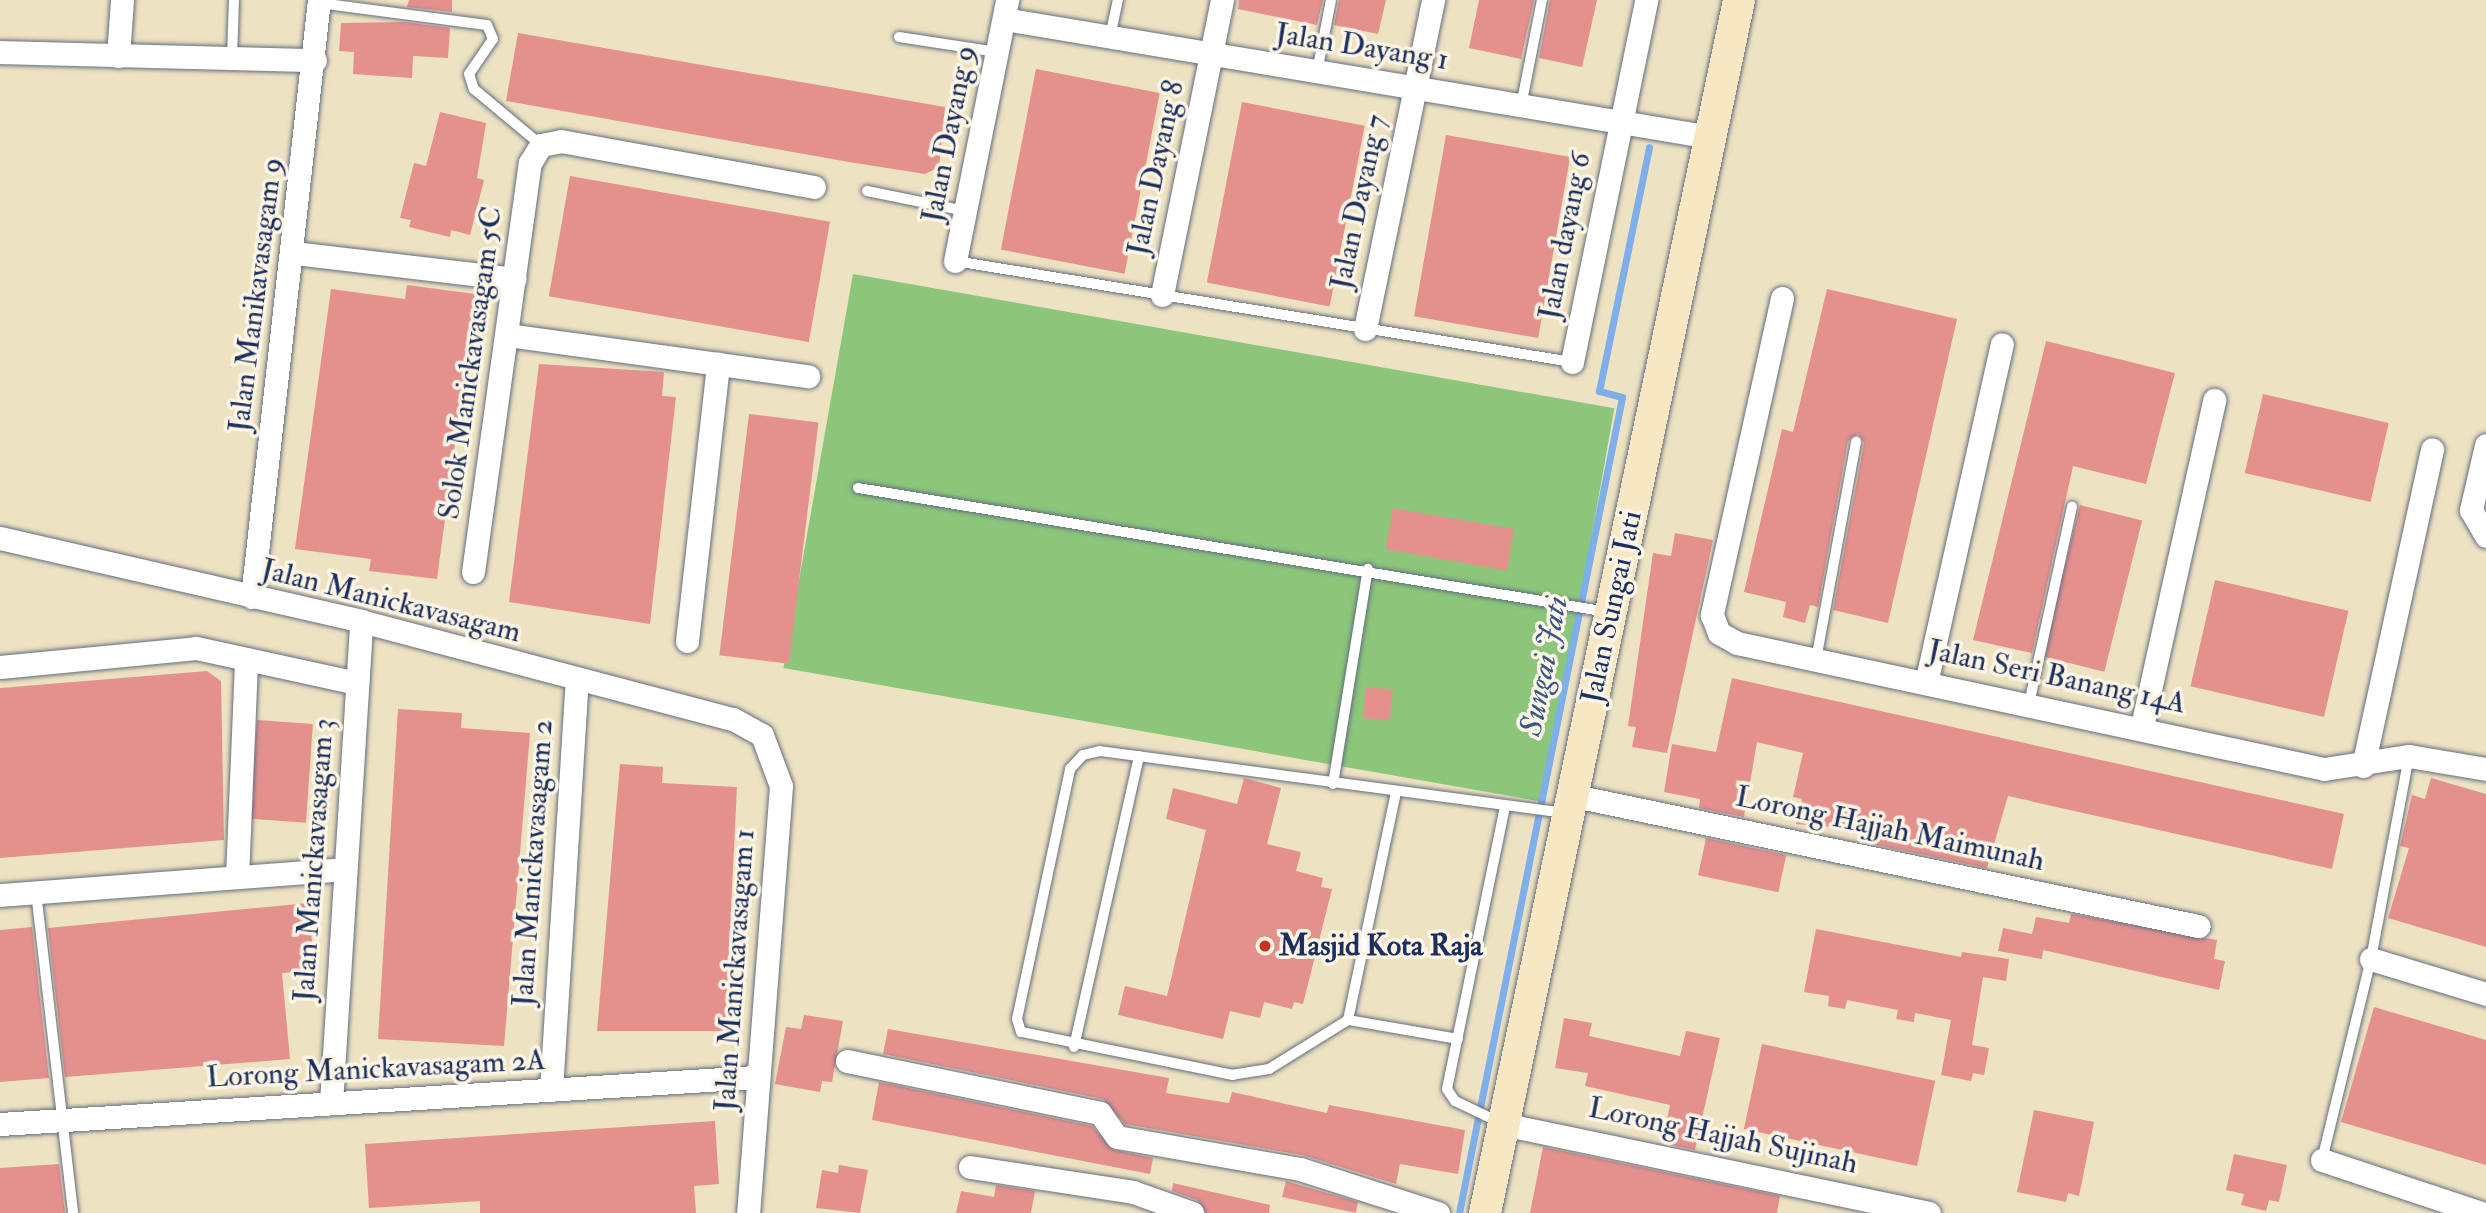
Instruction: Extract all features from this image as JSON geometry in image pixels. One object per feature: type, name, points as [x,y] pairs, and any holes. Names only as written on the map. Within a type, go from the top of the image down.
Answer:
[{"type":"main road","name":"Jalan Sungai Jati","points":[[1485,1213],[1494,1120],[1603,611],[1739,0]]},
{"type":"street","points":[[118,56],[122,0]]},
{"type":"street","name":"Jalan Dayang 8","points":[[1162,295],[1222,0]]},
{"type":"street","name":"Jalan Dayang 7","points":[[1366,328],[1433,0]]},
{"type":"street","name":"Jalan dayang 6","points":[[1572,362],[1646,0]]},
{"type":"street","name":"Jalan Manikavasagam 9","points":[[252,597],[294,253],[319,1]]},
{"type":"street","name":"Jalan Dayang 1","points":[[1005,10],[1110,37],[1710,137]]},
{"type":"street","name":"Jalan Dayang 9","points":[[955,261],[1005,10]]},
{"type":"street","points":[[0,52],[315,60]]},
{"type":"street","points":[[536,154],[561,141],[814,187]]},
{"type":"street","name":"Solok Manickavasagam 5C","points":[[473,572],[514,279],[536,154]]},
{"type":"street","points":[[294,253],[514,279]]},
{"type":"street","name":"Jalan Seri Banang 14A","points":[[1782,298],[1712,615],[1719,633],[1737,643],[2142,726],[2324,769],[2363,766],[2409,756]]},
{"type":"street","points":[[507,335],[808,376]]},
{"type":"street","points":[[1926,682],[2002,344]]},
{"type":"street","points":[[687,641],[718,363]]},
{"type":"street","points":[[2142,726],[2214,400]]},
{"type":"street","points":[[2486,445],[2471,510],[2486,536]]},
{"type":"street","points":[[2363,766],[2432,449]]},
{"type":"street","name":"Jalan Manickavasagam","points":[[0,538],[361,621],[576,682],[733,719],[762,735]]},
{"type":"street","name":"Jalan Manickavasagam 3","points":[[331,1103],[361,621]]},
{"type":"street","points":[[0,667],[196,648],[357,683]]},
{"type":"street","points":[[237,877],[246,659]]},
{"type":"street","name":"Jalan Manickavasagam 2","points":[[551,1090],[576,682]]},
{"type":"street","name":"Jalan Manickavasagam 1","points":[[748,1213],[756,1077],[781,786],[762,735]]},
{"type":"street","points":[[2409,756],[2486,769]]},
{"type":"street","name":"Lorong Hajjah Maimunah","points":[[1563,807],[2197,926]]},
{"type":"street","points":[[0,895],[345,869]]},
{"type":"street","points":[[2371,959],[2486,995]]},
{"type":"street","points":[[847,1061],[1100,1113],[1117,1137],[1300,1170],[1438,1213]]},
{"type":"street","name":"Lorong Manickavasagam 2A","points":[[0,1124],[756,1077]]},
{"type":"street","name":"Lorong Hajjah Sujinah","points":[[1494,1120],[1929,1213]]},
{"type":"street","points":[[2322,1160],[2449,1208],[2480,1213]]},
{"type":"street","points":[[970,1167],[1133,1192],[1192,1213]]},
{"type":"lane","points":[[232,57],[234,0]]},
{"type":"lane","points":[[1110,37],[1118,0]]},
{"type":"lane","points":[[1317,72],[1331,0]]},
{"type":"lane","points":[[1521,106],[1542,0]]},
{"type":"lane","points":[[319,1],[487,25],[493,39],[469,74],[474,89],[536,154]]},
{"type":"lane","points":[[900,37],[997,52]]},
{"type":"lane","points":[[867,191],[965,211]]},
{"type":"lane","points":[[955,261],[1572,362]]},
{"type":"lane","points":[[1816,660],[1856,442]]},
{"type":"lane","points":[[858,488],[1368,569],[1603,611]]},
{"type":"lane","points":[[2029,704],[2072,507]]},
{"type":"lane","points":[[1333,784],[1368,569]]},
{"type":"lane","points":[[1458,1039],[1348,1020],[1254,1074],[1033,1040],[1017,1019],[1070,769],[1083,755],[1100,751],[1505,806],[1533,809],[1563,807]]},
{"type":"lane","points":[[1074,1047],[1139,756]]},
{"type":"lane","points":[[2322,1160],[2371,959],[2409,756]]},
{"type":"lane","points":[[1348,1020],[1396,792]]},
{"type":"lane","points":[[1494,1120],[1465,1107],[1447,1089],[1505,806]]},
{"type":"lane","points":[[36,892],[73,1213]]},
{"type":"green space","points":[[853,274],[1614,408],[1545,802],[784,668]]},
{"type":"building","points":[[409,0],[452,0],[452,12],[407,7]]},
{"type":"building","points":[[1239,0],[1323,0],[1317,25],[1238,9]]},
{"type":"building","points":[[1339,0],[1386,0],[1378,34],[1334,25]]},
{"type":"building","points":[[1479,0],[1534,0],[1521,59],[1469,48]]},
{"type":"building","points":[[1550,0],[1597,0],[1582,67],[1539,58]]},
{"type":"building","points":[[404,22],[450,28],[448,58],[413,56],[412,78],[353,74],[354,52],[339,51],[341,23]]},
{"type":"building","points":[[518,33],[945,107],[939,167],[925,174],[506,101]]},
{"type":"building","points":[[1036,69],[1160,93],[1125,274],[1001,250]]},
{"type":"building","points":[[1242,102],[1365,126],[1330,306],[1207,283]]},
{"type":"building","points":[[440,112],[486,123],[477,178],[484,180],[470,235],[451,230],[450,237],[409,227],[411,220],[400,218],[414,163],[426,166]]},
{"type":"building","points":[[1446,135],[1570,157],[1538,338],[1414,316]]},
{"type":"building","points":[[570,176],[830,222],[809,342],[549,296]]},
{"type":"building","points":[[407,285],[475,294],[437,579],[369,571],[371,559],[295,549],[331,289],[405,299]]},
{"type":"building","points":[[1827,289],[1957,319],[1888,623],[1833,610],[1864,443],[1858,434],[1848,441],[1818,607],[1810,605],[1805,623],[1783,617],[1786,602],[1744,592],[1782,429],[1793,432]]},
{"type":"building","points":[[2046,341],[2175,373],[2146,484],[2073,466],[2032,653],[1973,640]]},
{"type":"building","points":[[539,364],[664,372],[662,396],[676,397],[650,624],[509,602]]},
{"type":"building","points":[[2263,394],[2389,423],[2370,502],[2245,473]]},
{"type":"building","points":[[749,414],[818,423],[789,664],[719,655]]},
{"type":"building","points":[[2080,505],[2142,520],[2104,672],[2042,656]]},
{"type":"building","points":[[1393,508],[1514,529],[1507,571],[1386,549]]},
{"type":"building","points":[[1675,533],[1713,540],[1667,753],[1632,747],[1636,727],[1628,726],[1653,553],[1671,556]]},
{"type":"building","points":[[2215,580],[2348,611],[2324,717],[2190,686]]},
{"type":"building","points":[[207,671],[221,681],[224,840],[0,858],[0,688]]},
{"type":"building","points":[[1732,678],[2344,814],[2332,869],[2008,796],[1987,868],[1867,843],[1870,830],[1796,824],[1802,799],[1793,797],[1803,753],[1757,742],[1744,817],[1699,808],[1700,799],[1664,792],[1672,744],[1716,752]]},
{"type":"building","points":[[1366,687],[1393,690],[1390,721],[1363,718]]},
{"type":"building","points":[[398,709],[462,713],[461,728],[530,733],[504,1046],[378,1039]]},
{"type":"building","points":[[257,720],[313,724],[306,823],[250,819]]},
{"type":"building","points":[[620,764],[663,767],[662,783],[737,787],[725,1031],[597,1031]]},
{"type":"building","points":[[1244,778],[1281,788],[1267,844],[1301,852],[1296,871],[1323,878],[1321,887],[1332,889],[1303,1004],[1294,1002],[1292,1009],[1264,1002],[1260,1018],[1230,1011],[1223,1039],[1118,1015],[1125,986],[1167,996],[1206,830],[1166,819],[1173,788],[1237,804]]},
{"type":"building","points":[[2431,778],[2486,794],[2486,947],[2388,918],[2409,848],[2400,846],[2412,795],[2425,799]]},
{"type":"building","points":[[1706,838],[1786,855],[1778,892],[1698,875]]},
{"type":"building","points":[[308,903],[315,970],[282,973],[290,1059],[65,1077],[48,928]]},
{"type":"building","points":[[2071,914],[2217,940],[2214,959],[2225,961],[2219,990],[2043,950],[2042,959],[1998,951],[2003,928],[2032,934],[2036,917],[2069,923]]},
{"type":"building","points":[[32,927],[49,1078],[0,1082],[0,930]]},
{"type":"building","points":[[1816,929],[1961,957],[1962,952],[2009,959],[2006,981],[1983,977],[1972,1045],[1989,1048],[1984,1075],[1973,1073],[1971,1081],[1941,1075],[1951,1020],[1915,1013],[1914,1022],[1896,1019],[1898,1010],[1847,1000],[1845,1009],[1828,1006],[1829,996],[1804,992]]},
{"type":"building","points":[[2374,1007],[2486,1040],[2486,1165],[2341,1122]]},
{"type":"building","points":[[804,1015],[843,1021],[832,1082],[822,1081],[820,1092],[775,1084],[786,1027],[801,1029]]},
{"type":"building","points":[[1564,1018],[1592,1023],[1589,1036],[1680,1056],[1686,1031],[1720,1038],[1695,1150],[1662,1143],[1670,1105],[1585,1086],[1588,1073],[1555,1068]]},
{"type":"building","points":[[888,1029],[1169,1078],[1166,1093],[1229,1103],[1232,1092],[1327,1113],[1329,1105],[1465,1130],[1458,1174],[1400,1164],[1396,1184],[1302,1155],[1125,1124],[1103,1099],[883,1054]]},
{"type":"building","points":[[1762,1044],[1935,1081],[1917,1166],[1744,1129]]},
{"type":"building","points":[[879,1082],[1092,1126],[1114,1150],[1153,1158],[1150,1174],[872,1120]]},
{"type":"building","points":[[2034,1110],[2094,1122],[2079,1196],[2068,1193],[2066,1202],[2017,1192]]},
{"type":"building","points":[[715,1121],[719,1184],[694,1186],[696,1213],[480,1213],[480,1201],[369,1208],[365,1144]]},
{"type":"building","points":[[1543,1147],[1780,1196],[1777,1213],[1530,1213]]},
{"type":"building","points":[[2234,1154],[2287,1165],[2279,1202],[2269,1200],[2266,1211],[2241,1205],[2244,1194],[2226,1190]]},
{"type":"building","points":[[59,1164],[65,1213],[0,1213],[0,1168]]},
{"type":"building","points":[[839,1165],[868,1170],[860,1213],[816,1208],[822,1170],[838,1173]]},
{"type":"building","points":[[1286,1181],[1358,1202],[1356,1213],[1282,1197]]},
{"type":"building","points":[[1173,1183],[1270,1205],[1269,1213],[1206,1213],[1197,1200],[1172,1191]]},
{"type":"building","points":[[996,1185],[1035,1191],[1031,1213],[956,1213],[961,1191],[994,1197]]},
{"type":"waterway","name":"Sungai Jati","points":[[1459,1213],[1622,397],[1599,391],[1649,147]]},
{"type":"place","name":"Masjid Kota Raja","points":[[1265,946]]}]
